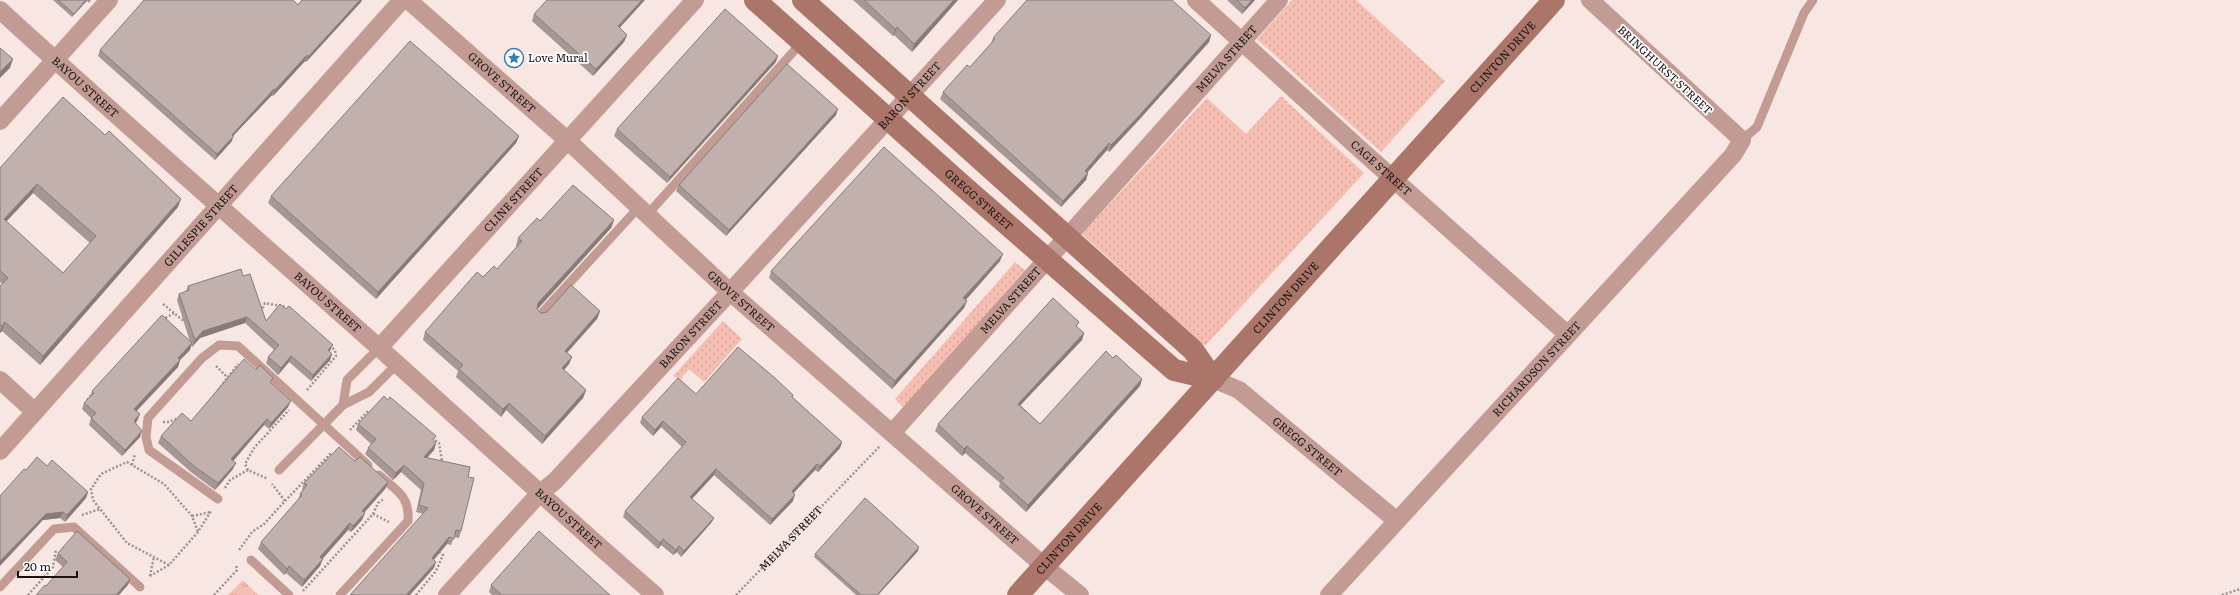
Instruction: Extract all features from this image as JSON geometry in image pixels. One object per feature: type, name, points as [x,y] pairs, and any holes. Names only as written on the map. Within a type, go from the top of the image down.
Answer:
[{"type":"street","points":[[0,121],[109,0]]},
{"type":"street","name":"GILLESPIE STREET","points":[[0,452],[402,0]]},
{"type":"street","name":"GROVE STREET","points":[[408,0],[567,140],[730,292],[1044,566],[1080,595]]},
{"type":"street","name":"CLINE STREET","points":[[379,348],[695,0]]},
{"type":"street","name":"GREGG STREET","points":[[755,0],[1174,370],[1213,379],[1239,390],[1397,521]]},
{"type":"street","points":[[803,0],[910,94],[1193,350],[1213,379]]},
{"type":"street","name":"BARON STREET","points":[[447,595],[538,494],[555,481],[730,292],[997,0]]},
{"type":"street","name":"CAGE STREET","points":[[1196,0],[1567,334]]},
{"type":"street","name":"MELVA STREET","points":[[892,433],[1279,0]]},
{"type":"street","name":"CLINTON DRIVE","points":[[1018,595],[1554,0]]},
{"type":"street","name":"BRINGHURST STREET","points":[[1590,0],[1742,140]]},
{"type":"street","name":"BAYOU STREET","points":[[0,10],[218,207],[379,348],[538,494],[655,595]]},
{"type":"street","name":"RICHARDSON STREET","points":[[1329,595],[1567,334],[1733,155],[1742,140]]},
{"type":"street","points":[[0,380],[35,412]]},
{"type":"lane","points":[[1742,140],[1757,127],[1804,13],[1813,0]]},
{"type":"lane","points":[[540,315],[643,211],[802,42]]},
{"type":"lane","points":[[218,499],[149,450],[146,437],[148,420],[202,358],[219,345],[238,346],[401,495],[409,507],[408,521],[340,595]]},
{"type":"lane","name":"CLINE STREET","points":[[343,405],[348,380],[379,348]]},
{"type":"lane","points":[[279,470],[343,405],[369,392],[396,364]]},
{"type":"lane","points":[[0,587],[54,529],[74,527],[140,587]]},
{"type":"lane","points":[[251,560],[289,595]]},
{"type":"path","points":[[259,316],[265,303],[286,307],[292,312]]},
{"type":"path","points":[[163,304],[190,327]]},
{"type":"path","points":[[155,324],[174,313]]},
{"type":"path","points":[[236,555],[252,532],[264,524],[285,500],[270,480],[248,470],[244,464],[254,448],[336,356],[335,350],[329,345]]},
{"type":"path","points":[[213,396],[235,369],[243,351]]},
{"type":"path","points":[[209,353],[216,366],[228,378]]},
{"type":"path","points":[[87,400],[96,390]]},
{"type":"path","points":[[148,420],[169,422],[176,418],[182,418]]},
{"type":"path","name":"MELVA STREET","points":[[736,595],[892,433]]},
{"type":"path","points":[[132,465],[137,447]]},
{"type":"path","points":[[169,565],[127,543],[93,500],[91,489],[101,474],[127,462],[164,484],[192,516],[198,532]]},
{"type":"path","points":[[140,587],[150,577],[169,565],[198,532],[230,480],[248,470]]},
{"type":"path","points":[[192,516],[211,512]]},
{"type":"path","points":[[150,577],[154,557]]},
{"type":"path","points":[[214,595],[237,570],[236,562]]},
{"type":"path","points":[[2222,595],[2240,588]]},
{"type":"green space","points":[[1292,0],[1356,0],[1445,81],[1381,152],[1257,39]]},
{"type":"green space","points":[[1281,96],[1364,173],[1205,346],[1082,234],[1207,98],[1246,134]]},
{"type":"green space","points":[[1015,262],[1026,271],[906,410],[895,399]]},
{"type":"green space","points":[[723,321],[742,339],[704,382],[689,369],[680,380],[673,376]]},
{"type":"green space","points":[[243,580],[258,595],[228,595]]},
{"type":"building","points":[[58,0],[86,0],[74,14]]},
{"type":"building","points":[[144,0],[293,0],[298,5],[302,0],[360,0],[308,57],[307,55],[275,90],[274,89],[232,135],[234,136],[217,154],[100,50]]},
{"type":"building","points":[[547,0],[642,0],[618,26],[627,35],[596,69],[534,14]]},
{"type":"building","points":[[864,0],[954,0],[914,44],[897,27],[895,29]]},
{"type":"building","points":[[1027,0],[1172,0],[1211,35],[1139,116],[1111,145],[1109,143],[1085,171],[1088,173],[1063,201],[943,92],[967,65],[970,67],[995,39],[993,38]]},
{"type":"building","points":[[1237,0],[1252,0],[1245,8]]},
{"type":"building","points":[[725,9],[778,56],[670,177],[617,129]]},
{"type":"building","points":[[410,41],[519,136],[378,292],[271,196]]},
{"type":"building","points":[[0,48],[13,59],[0,72]]},
{"type":"building","points":[[787,64],[838,109],[729,230],[679,185]]},
{"type":"building","points":[[63,97],[105,135],[109,131],[181,199],[43,356],[5,322],[2,326],[0,324],[0,286],[8,278],[0,270],[0,168]],"holes":[[[37,184],[96,236],[63,273],[4,219]]]},
{"type":"building","points":[[884,147],[1003,254],[963,298],[967,301],[895,381],[771,271]]},
{"type":"building","points":[[573,185],[614,220],[538,303],[537,309],[541,313],[547,312],[571,285],[600,311],[565,351],[572,357],[562,368],[586,390],[545,436],[509,403],[503,409],[459,369],[463,365],[425,332],[477,272],[483,277],[494,266],[497,269],[522,241],[518,238],[537,218],[540,221]]},
{"type":"building","points":[[241,269],[243,276],[250,274],[266,321],[280,304],[286,309],[289,306],[333,345],[328,350],[332,354],[313,375],[291,356],[281,368],[268,357],[279,345],[247,317],[203,331],[195,340],[179,294],[189,290],[188,286]]},
{"type":"building","points":[[1053,298],[1079,322],[1076,326],[1084,333],[1018,404],[1040,424],[1106,351],[1113,358],[1116,355],[1142,379],[1028,505],[1001,481],[1004,478],[967,446],[964,449],[938,424]]},
{"type":"building","points":[[162,315],[192,343],[178,358],[180,360],[134,409],[140,414],[134,421],[142,431],[125,450],[91,418],[96,413],[84,403],[94,393],[92,391]]},
{"type":"building","points":[[738,347],[775,378],[793,395],[792,397],[842,442],[820,466],[817,464],[792,491],[795,495],[772,519],[716,469],[690,497],[714,518],[684,551],[679,546],[676,550],[663,539],[660,543],[625,511],[686,442],[663,421],[655,430],[642,417],[678,378],[696,394]]},
{"type":"building","points":[[244,359],[256,370],[260,365],[273,378],[270,382],[291,401],[271,423],[267,419],[231,459],[236,463],[218,483],[195,467],[161,436],[182,413],[191,421]]},
{"type":"building","points":[[384,396],[388,400],[390,397],[436,436],[433,440],[436,443],[424,457],[470,467],[468,477],[474,478],[461,531],[456,530],[454,539],[449,537],[432,558],[436,562],[406,595],[350,595],[428,508],[419,505],[424,483],[404,465],[396,473],[368,448],[376,439],[358,424]]},
{"type":"building","points":[[339,447],[355,461],[360,457],[388,482],[362,511],[365,513],[353,526],[350,523],[320,557],[323,559],[304,580],[289,566],[287,569],[261,542],[302,495],[300,494],[307,485],[304,483]]},
{"type":"building","points":[[37,457],[47,466],[52,460],[88,492],[67,515],[63,512],[46,514],[0,561],[0,496]]},
{"type":"building","points":[[865,498],[919,547],[877,595],[861,595],[815,554]]},
{"type":"building","points":[[77,531],[130,579],[116,595],[36,595],[67,562],[58,553]]},
{"type":"building","points":[[539,531],[610,595],[502,595],[491,585]]},
{"type":"place","name":"Love Mural","points":[[514,58]]}]
